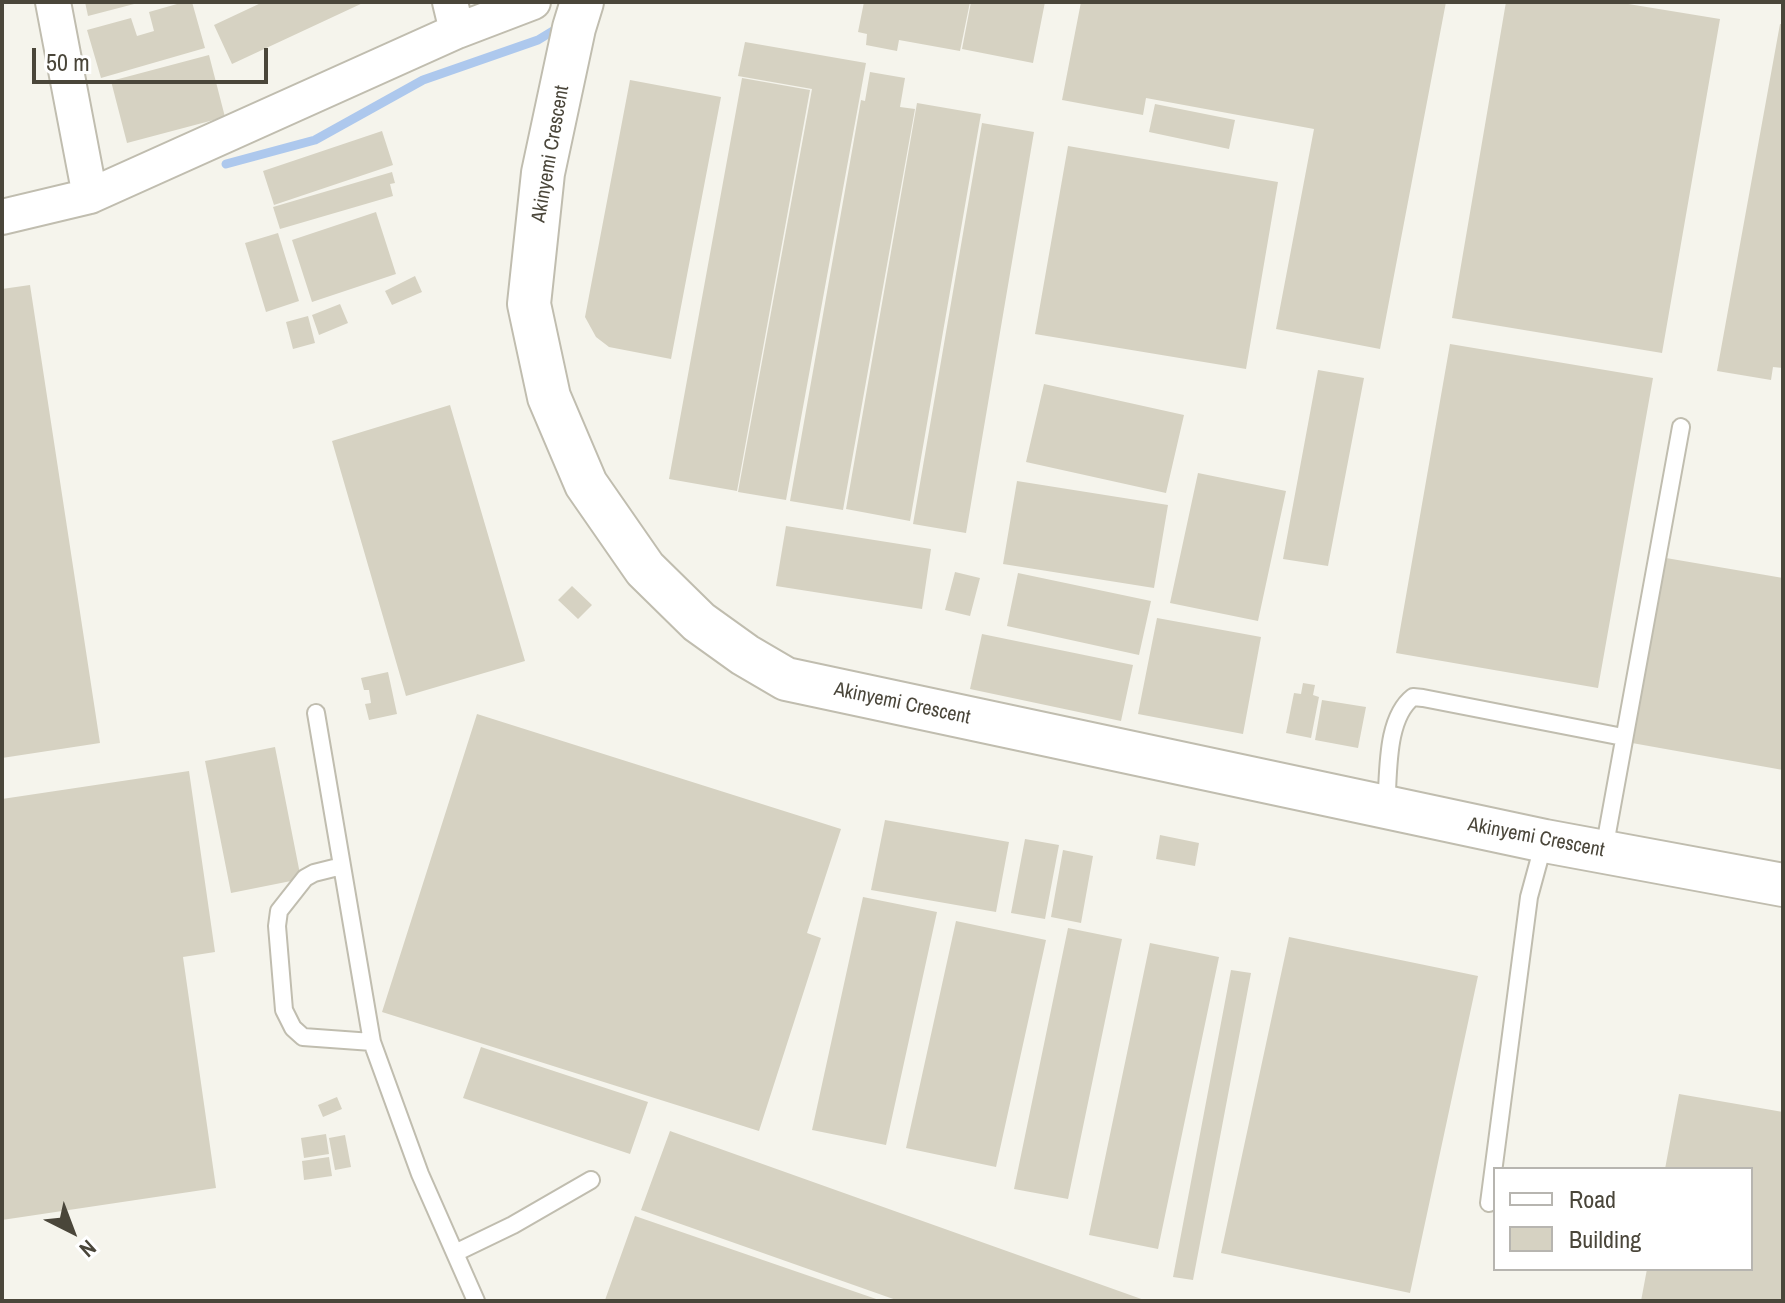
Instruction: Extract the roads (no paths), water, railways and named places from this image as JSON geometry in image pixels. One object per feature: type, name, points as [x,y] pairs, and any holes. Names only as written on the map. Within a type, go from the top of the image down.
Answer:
[{"type":"street","points":[[53,2],[90,196]]},
{"type":"street","points":[[2,217],[90,196],[453,16],[533,2]]},
{"type":"street","name":"Akinyemi Crescent","points":[[582,2],[543,173],[529,304],[549,397],[586,484],[645,569],[699,622],[786,679],[1545,841],[1783,885]]},
{"type":"lane","points":[[1603,852],[1681,427]]},
{"type":"lane","points":[[1386,807],[1396,719],[1402,707],[1413,697],[1623,737]]},
{"type":"lane","points":[[316,713],[372,1042],[420,1174],[476,1301]]},
{"type":"lane","points":[[1494,1167],[1529,897],[1545,841]]},
{"type":"lane","points":[[342,866],[305,878],[279,911],[277,926],[284,1010],[293,1028],[303,1037],[372,1042]]},
{"type":"lane","points":[[1489,1203],[1493,1172]]},
{"type":"lane","points":[[455,1253],[513,1225],[591,1180]]},
{"type":"waterway","points":[[226,164],[315,140],[423,80],[538,40],[561,26]]}]
